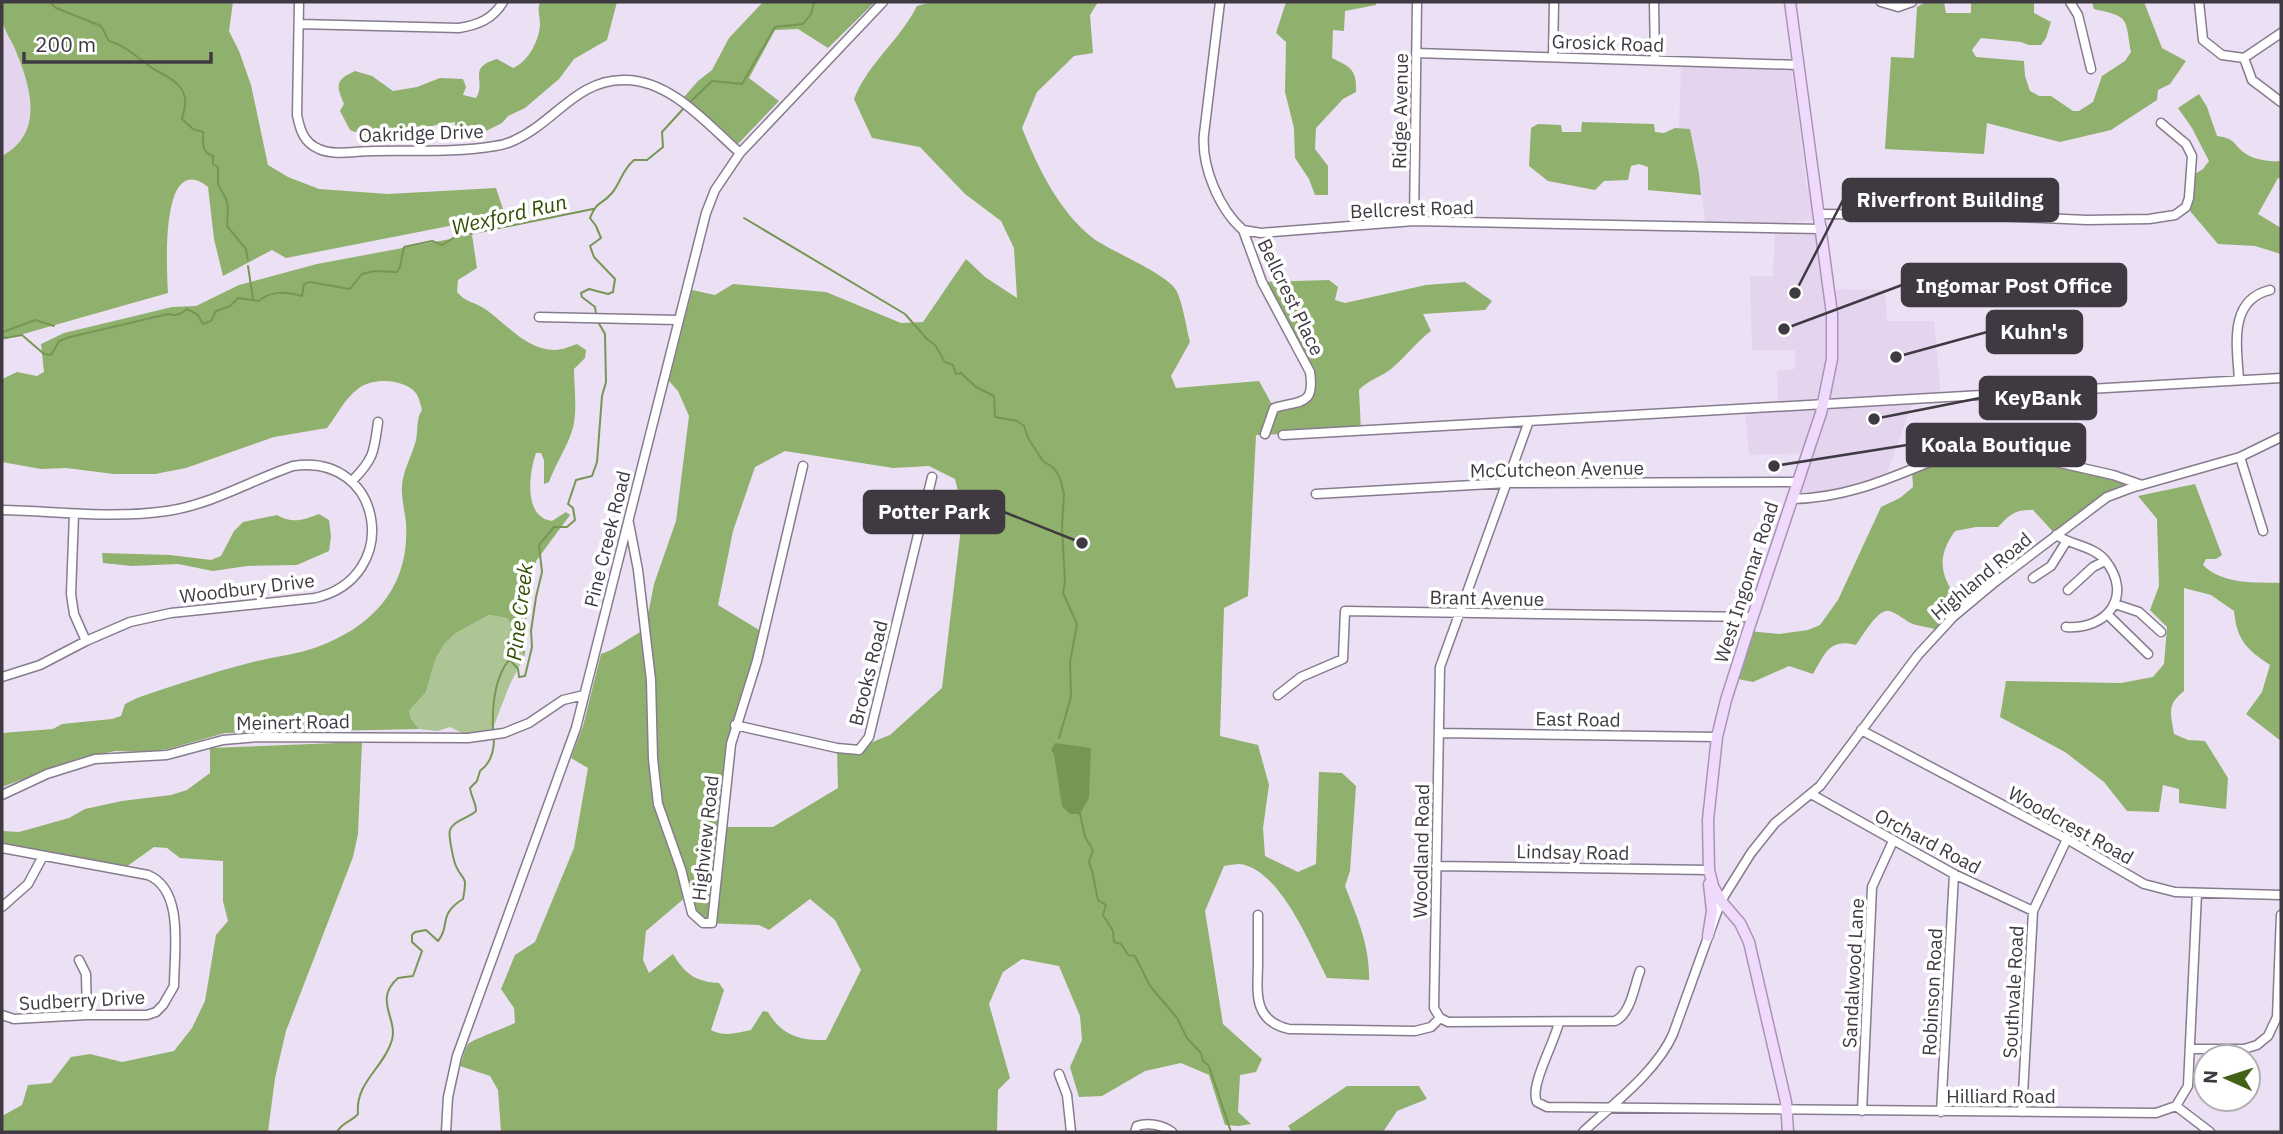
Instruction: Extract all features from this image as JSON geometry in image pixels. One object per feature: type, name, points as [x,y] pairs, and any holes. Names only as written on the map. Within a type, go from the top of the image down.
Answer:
[{"type":"main road","name":"West Ingomar Road","points":[[1788,1132],[1787,1110],[1749,942],[1740,923],[1721,901],[1713,886],[1709,870],[1708,820],[1717,737],[1726,700],[1824,403],[1831,369],[1833,339],[1822,229],[1790,2]]},
{"type":"main road","points":[[1709,870],[1712,911],[1709,936]]},
{"type":"street","name":"Oakridge Drive","points":[[299,2],[297,115],[300,129],[311,145],[321,150],[389,151],[498,146],[529,133],[587,88],[623,79],[650,83],[668,93],[740,153]]},
{"type":"street","points":[[299,24],[459,29],[488,19],[503,2]]},
{"type":"street","name":"Pine Creek Road","points":[[446,1132],[447,1097],[457,1056],[566,756],[584,695],[706,213],[715,190],[740,153],[883,2]]},
{"type":"street","points":[[1220,2],[1203,147],[1213,182],[1232,217],[1243,230]]},
{"type":"street","name":"Ridge Avenue","points":[[1415,221],[1417,2]]},
{"type":"street","points":[[1553,57],[1554,2]]},
{"type":"street","points":[[1654,2],[1655,60]]},
{"type":"street","points":[[1881,2],[1898,7],[1912,2]]},
{"type":"street","points":[[2070,2],[2076,9],[2091,69]]},
{"type":"street","points":[[2199,2],[2203,40],[2222,55],[2244,58],[2281,33]]},
{"type":"street","name":"Grosick Road","points":[[1416,53],[1799,65]]},
{"type":"street","points":[[2244,58],[2252,80],[2281,102]]},
{"type":"street","points":[[1820,214],[2087,220],[2149,219],[2175,215],[2186,207],[2189,198],[2192,156],[2186,144],[2161,123]]},
{"type":"street","name":"Bellcrest Road","points":[[1243,230],[1261,233],[1415,221],[1822,229]]},
{"type":"street","name":"Bellcrest Place","points":[[1243,230],[1262,282],[1310,372],[1312,389],[1309,396],[1301,401],[1274,408],[1265,434]]},
{"type":"street","points":[[2239,380],[2238,326],[2243,307],[2258,293],[2270,290]]},
{"type":"street","points":[[539,317],[678,320]]},
{"type":"street","points":[[1283,435],[2281,378]]},
{"type":"street","name":"Woodland Road","points":[[1440,1018],[1434,1008],[1434,996],[1440,667],[1529,421]]},
{"type":"street","points":[[2,510],[141,514],[170,511],[305,464],[336,470],[352,481],[369,464],[379,422]]},
{"type":"street","name":"Highland Road","points":[[1721,901],[1763,836],[1811,794],[1918,655],[1953,617],[2107,497],[2240,457],[2281,437]]},
{"type":"street","points":[[1792,499],[1821,498],[1858,490],[1962,449],[1981,446],[2113,475],[2142,485]]},
{"type":"street","points":[[2240,457],[2263,531]]},
{"type":"street","name":"Highview Road","points":[[628,520],[638,570],[651,680],[653,759],[658,804],[681,869],[692,913],[703,923],[712,923],[728,761],[735,725],[757,661],[803,466]]},
{"type":"street","name":"Brooks Road","points":[[735,725],[837,748],[859,750],[865,745],[872,726],[932,477]]},
{"type":"street","name":"Woodbury Drive","points":[[2,677],[40,665],[130,622],[315,597],[337,591],[358,573],[371,546],[371,511],[352,481]]},
{"type":"street","name":"McCutcheon Avenue","points":[[1316,494],[1508,484],[1798,482]]},
{"type":"street","points":[[74,513],[71,594],[74,614],[86,641]]},
{"type":"street","points":[[2056,535],[2066,542],[2090,550],[2105,561],[2114,579],[2116,596],[2115,604],[2108,615],[2088,626],[2066,627]]},
{"type":"street","points":[[2033,578],[2051,566],[2066,542]]},
{"type":"street","points":[[2068,590],[2093,567],[2105,561]]},
{"type":"street","points":[[2115,604],[2139,611],[2161,632]]},
{"type":"street","name":"Brant Avenue","points":[[1278,695],[1301,677],[1343,659],[1345,611],[1752,617]]},
{"type":"street","points":[[2108,615],[2148,653]]},
{"type":"street","name":"Meinert Road","points":[[2,795],[47,774],[95,759],[167,755],[223,740],[258,737],[468,738],[497,735],[517,730],[563,700],[584,695]]},
{"type":"street","name":"Woodcrest Road","points":[[1861,730],[2067,839],[2144,884],[2163,890],[2197,893],[2281,895]]},
{"type":"street","name":"East Road","points":[[1438,733],[1717,737]]},
{"type":"street","name":"Orchard Road","points":[[1811,794],[1954,874],[2033,911]]},
{"type":"street","name":"Southvale Road","points":[[2022,1112],[2033,911],[2067,839]]},
{"type":"street","name":"Sandalwood Lane","points":[[1862,1111],[1872,887],[1893,841]]},
{"type":"street","name":"Sudberry Drive","points":[[2,848],[156,878],[169,894],[173,904],[174,986],[170,996],[156,1012],[146,1015],[14,1019],[2,1016]]},
{"type":"street","points":[[2,906],[28,884],[43,856]]},
{"type":"street","name":"Lindsay Road","points":[[1436,866],[1709,870]]},
{"type":"street","name":"Robinson Road","points":[[1941,1112],[1954,874]]},
{"type":"street","points":[[2197,893],[2188,1086],[2176,1106],[2210,1132]]},
{"type":"street","points":[[1583,1132],[1654,1064],[1670,1041],[1721,901]]},
{"type":"street","points":[[1258,915],[1258,1000],[1264,1014],[1275,1024],[1289,1029],[1415,1031],[1431,1027],[1440,1018],[1448,1022],[1612,1022],[1620,1019],[1627,1009],[1640,971]]},
{"type":"street","points":[[2190,1049],[2250,1048],[2268,1036],[2279,1017],[2281,915]]},
{"type":"street","points":[[79,960],[86,974],[87,1015]]},
{"type":"street","points":[[1559,1022],[1537,1083],[1535,1099],[1547,1107],[1608,1108]]},
{"type":"street","points":[[1059,1074],[1067,1095],[1071,1132]]},
{"type":"street","name":"Hilliard Road","points":[[1608,1108],[2148,1114],[2163,1112],[2176,1106]]},
{"type":"street","points":[[1135,1132],[1137,1126],[1143,1124],[1161,1126],[1172,1132]]},
{"type":"shaded area","points":[[2,2],[233,2],[229,31],[251,85],[268,165],[288,177],[319,189],[388,194],[496,188],[505,215],[286,258],[272,250],[223,276],[214,239],[208,187],[192,180],[181,184],[169,218],[168,293],[2,340],[2,156],[24,136],[31,110],[27,82],[3,22]]},
{"type":"shaded area","points":[[540,2],[617,2],[607,40],[574,59],[559,79],[525,108],[484,132],[455,136],[455,122],[435,125],[408,137],[382,143],[350,130],[340,111],[344,104],[339,84],[344,77],[355,71],[372,76],[393,91],[417,87],[440,78],[463,79],[466,87],[463,95],[476,98],[482,66],[497,59],[513,68],[532,50],[540,25]]},
{"type":"shaded area","points":[[763,2],[875,2],[828,48],[798,29],[775,30],[749,78],[779,101],[738,144],[684,97],[712,70],[729,38]]},
{"type":"shaded area","points":[[932,2],[1098,2],[1090,15],[1093,53],[1074,56],[1037,92],[1022,128],[1051,188],[1070,216],[1094,239],[1162,277],[1176,290],[1190,342],[1171,376],[1176,388],[1259,381],[1274,408],[1309,396],[1310,372],[1262,282],[1329,280],[1338,287],[1335,300],[1345,303],[1426,285],[1465,282],[1492,301],[1485,310],[1423,314],[1431,331],[1391,369],[1359,390],[1361,431],[1256,435],[1248,596],[1224,608],[1220,736],[1258,745],[1269,785],[1263,828],[1265,856],[1298,872],[1316,864],[1319,772],[1342,773],[1356,786],[1350,871],[1345,886],[1365,943],[1369,980],[1327,978],[1281,894],[1255,869],[1240,864],[1228,865],[1224,866],[1205,911],[1223,1024],[1262,1059],[1256,1072],[1240,1075],[1238,1112],[1251,1124],[1225,1125],[1209,1075],[1181,1063],[1145,1071],[1102,1096],[1079,1097],[1070,1067],[1082,1040],[1080,1016],[1059,966],[1022,959],[1003,972],[989,1004],[1010,1078],[998,1090],[997,1132],[501,1132],[498,1090],[490,1076],[460,1066],[468,1044],[515,1023],[514,1008],[501,989],[515,955],[535,942],[574,848],[588,768],[571,758],[583,726],[601,654],[645,630],[654,584],[676,521],[689,416],[678,391],[668,380],[692,290],[715,295],[733,284],[826,292],[901,323],[923,322],[966,259],[985,277],[1017,298],[1014,248],[1001,221],[965,194],[920,147],[872,138],[854,99],[867,74],[902,30],[917,6]],"holes":[[[785,451],[893,468],[929,466],[955,479],[963,511],[942,688],[890,735],[865,745],[837,748],[838,788],[773,827],[723,827],[731,744],[764,633],[718,605],[733,531],[755,467]],[[687,896],[698,920],[703,923],[759,925],[769,930],[810,899],[835,920],[861,970],[826,1040],[792,1035],[779,1026],[768,1012],[763,1011],[751,1030],[731,1034],[716,1032],[711,1030],[724,990],[719,983],[692,976],[673,954],[649,973],[643,960],[646,931]]]},
{"type":"shaded area","points":[[1286,2],[1376,2],[1376,5],[1345,11],[1344,31],[1333,30],[1332,58],[1354,74],[1356,92],[1343,99],[1316,128],[1315,149],[1328,166],[1328,195],[1315,195],[1309,179],[1295,158],[1294,128],[1285,92],[1286,42],[1276,33]]},
{"type":"shaded area","points":[[1926,2],[1944,2],[1946,13],[1971,13],[1971,2],[2034,2],[2034,13],[2051,22],[2041,45],[1981,38],[1972,50],[1976,57],[2024,61],[2030,91],[2039,96],[2051,96],[2073,111],[2079,111],[2093,102],[2102,76],[2125,61],[2131,52],[2124,20],[2114,14],[2094,9],[2092,2],[2144,2],[2162,48],[2186,61],[2170,84],[2158,90],[2157,100],[2111,130],[2060,142],[1987,123],[1984,154],[1885,149],[1891,57],[1914,58],[1917,7]]},
{"type":"shaded area","points":[[2,21],[29,86],[30,114],[26,137],[2,156]]},
{"type":"shaded area","points":[[1681,66],[1792,70],[1807,188],[1814,220],[1782,223],[1705,221],[1690,129],[1679,128]]},
{"type":"shaded area","points":[[2199,94],[2207,107],[2217,136],[2231,140],[2254,158],[2281,161],[2281,179],[2278,178],[2258,214],[2281,228],[2281,254],[2255,246],[2218,244],[2190,211],[2195,174],[2209,161],[2178,108]]},
{"type":"shaded area","points":[[1582,122],[1654,124],[1655,132],[1664,133],[1675,128],[1690,129],[1701,195],[1648,190],[1648,167],[1639,164],[1631,166],[1628,180],[1604,181],[1595,190],[1548,181],[1529,166],[1531,128],[1538,124],[1561,125],[1562,132],[1581,132]]},
{"type":"shaded area","points":[[1775,233],[1818,234],[1828,322],[1828,347],[1817,411],[1804,453],[1749,455],[1745,408],[1778,406],[1777,371],[1795,369],[1795,350],[1752,350],[1750,276],[1773,276]]},
{"type":"shaded area","points":[[472,235],[477,268],[458,280],[457,292],[536,346],[556,350],[577,344],[586,350],[585,358],[574,369],[575,416],[567,444],[549,482],[544,484],[544,460],[541,453],[536,453],[531,471],[530,493],[536,512],[552,521],[566,512],[570,515],[536,561],[526,620],[525,655],[509,644],[511,624],[507,618],[489,615],[456,633],[445,643],[436,658],[426,692],[409,711],[411,719],[419,729],[225,733],[168,749],[145,752],[115,751],[77,759],[2,787],[2,733],[53,729],[62,724],[112,719],[121,716],[125,704],[137,698],[235,667],[317,647],[356,628],[371,615],[395,584],[402,566],[406,546],[403,480],[422,410],[413,390],[401,384],[379,381],[354,392],[327,428],[274,437],[186,468],[155,474],[41,469],[2,462],[2,379],[17,372],[37,376],[44,372],[41,344],[64,333],[172,307],[196,306],[239,285],[317,264]]},
{"type":"shaded area","points":[[1829,289],[1885,290],[1887,321],[1934,321],[1941,397],[1914,399],[1884,481],[1792,499],[1829,380]]},
{"type":"shaded area","points":[[1974,446],[2142,485],[2122,491],[2056,535],[2033,510],[2013,514],[1998,527],[1955,531],[1944,552],[1943,570],[1950,588],[1963,608],[1940,631],[1913,624],[1885,611],[1875,618],[1856,645],[1840,644],[1829,649],[1813,674],[1789,666],[1753,682],[1733,678],[1748,631],[1779,634],[1808,630],[1820,625],[1838,600],[1881,507],[1900,498],[1913,487],[1912,470]]},
{"type":"shaded area","points":[[2195,484],[2222,555],[2216,559],[2206,559],[2203,565],[2230,579],[2281,583],[2281,741],[2246,714],[2262,692],[2270,665],[2255,654],[2240,637],[2234,611],[2211,595],[2184,588],[2184,691],[2172,705],[2174,734],[2188,740],[2205,741],[2228,778],[2226,809],[2179,803],[2179,789],[2163,785],[2159,812],[2127,811],[2104,782],[2065,752],[2000,717],[2006,681],[2121,683],[2153,677],[2164,664],[2167,627],[2150,610],[2159,586],[2157,519],[2138,496]]},
{"type":"shaded area","points":[[319,514],[329,520],[329,551],[297,565],[247,566],[213,571],[178,564],[132,566],[103,563],[102,553],[170,555],[211,560],[221,556],[234,531],[243,522],[277,515],[298,520]]},
{"type":"shaded area","points":[[489,615],[507,618],[511,624],[509,644],[525,655],[510,684],[491,733],[464,734],[450,727],[438,731],[419,729],[411,719],[409,711],[426,692],[436,658],[445,643],[456,633]]},
{"type":"shaded area","points":[[362,742],[358,834],[353,857],[286,1031],[275,1078],[268,1132],[2,1132],[2,1116],[22,1105],[28,1085],[51,1083],[71,1057],[90,1054],[122,1062],[174,1051],[192,1028],[205,1001],[216,935],[228,921],[223,901],[223,861],[180,858],[167,848],[154,847],[126,867],[2,845],[2,831],[19,832],[69,818],[85,809],[187,790],[210,773],[210,748]]},
{"type":"shaded area","points":[[1055,743],[1091,748],[1089,798],[1080,814],[1070,814],[1062,806],[1054,754],[1051,750]]},
{"type":"shaded area","points":[[1347,1086],[1419,1086],[1427,1099],[1397,1111],[1383,1132],[1292,1132],[1288,1126]]},
{"type":"waterway","points":[[50,2],[56,8],[101,26],[109,41],[128,50],[180,87],[185,99],[182,119],[193,129],[203,132],[205,149],[213,156],[213,164],[218,167],[218,184],[228,207],[227,226],[246,249],[248,260]]},
{"type":"waterway","name":"Pine Creek","points":[[688,104],[712,81],[742,84],[775,27],[803,24],[811,14],[814,2]]},
{"type":"waterway","name":"Pine Creek","points":[[596,315],[595,307],[582,297],[581,293],[589,289],[608,294],[613,292],[615,279],[594,257],[590,246],[601,238],[590,218],[598,205],[612,193],[634,160],[647,160],[663,147],[662,132],[684,108]]},
{"type":"waterway","name":"Wexford Run","points":[[2,334],[5,338],[22,335],[44,354],[51,355],[59,341],[70,337],[168,314],[178,315],[187,309],[198,315],[203,324],[211,321],[216,311],[230,306],[238,298],[259,301],[279,293],[302,296],[304,284],[310,282],[350,289],[362,274],[374,271],[397,272],[404,247],[432,241],[442,245],[455,237],[593,209]]},
{"type":"waterway","points":[[744,218],[905,314],[935,345],[945,362],[953,365],[956,374],[961,373],[976,387],[994,396],[995,417],[1017,421],[1024,426],[1028,438],[1043,461],[1054,468],[1064,494],[1063,593],[1077,624],[1070,662],[1071,697],[1059,738]]},
{"type":"waterway","points":[[248,266],[253,299]]},
{"type":"waterway","points":[[3,332],[35,320],[54,326]]},
{"type":"waterway","name":"Pine Creek","points":[[493,730],[495,694],[503,668],[511,661],[518,669],[519,677],[525,676],[532,647],[531,631],[542,572],[539,545],[554,527],[567,527],[575,520],[573,508],[568,504],[576,480],[592,476],[597,462],[602,396],[606,382],[605,334],[597,320]]},
{"type":"waterway","name":"Pine Creek","points":[[337,1132],[358,1114],[358,1103],[365,1084],[383,1059],[392,1040],[387,994],[398,978],[413,976],[422,951],[412,942],[412,935],[426,930],[438,941],[442,936],[447,915],[463,899],[465,882],[454,861],[450,830],[476,811],[470,788],[489,761],[494,739]]},
{"type":"waterway","points":[[1080,814],[1085,837],[1093,850],[1089,862],[1098,900],[1106,905],[1103,915],[1113,931],[1114,942],[1121,944],[1128,955],[1135,956],[1150,986],[1177,1018],[1187,1038],[1201,1053],[1203,1061],[1209,1066],[1231,1132]]},
{"type":"place","name":"Riverfront Building","points":[[1795,293]]},
{"type":"place","name":"Ingomar Post Office","points":[[1784,329]]},
{"type":"place","name":"Kuhn's","points":[[1896,357]]},
{"type":"place","name":"KeyBank","points":[[1874,419]]},
{"type":"place","name":"Koala Boutique","points":[[1774,466]]},
{"type":"place","name":"Potter Park","points":[[1082,543]]}]
